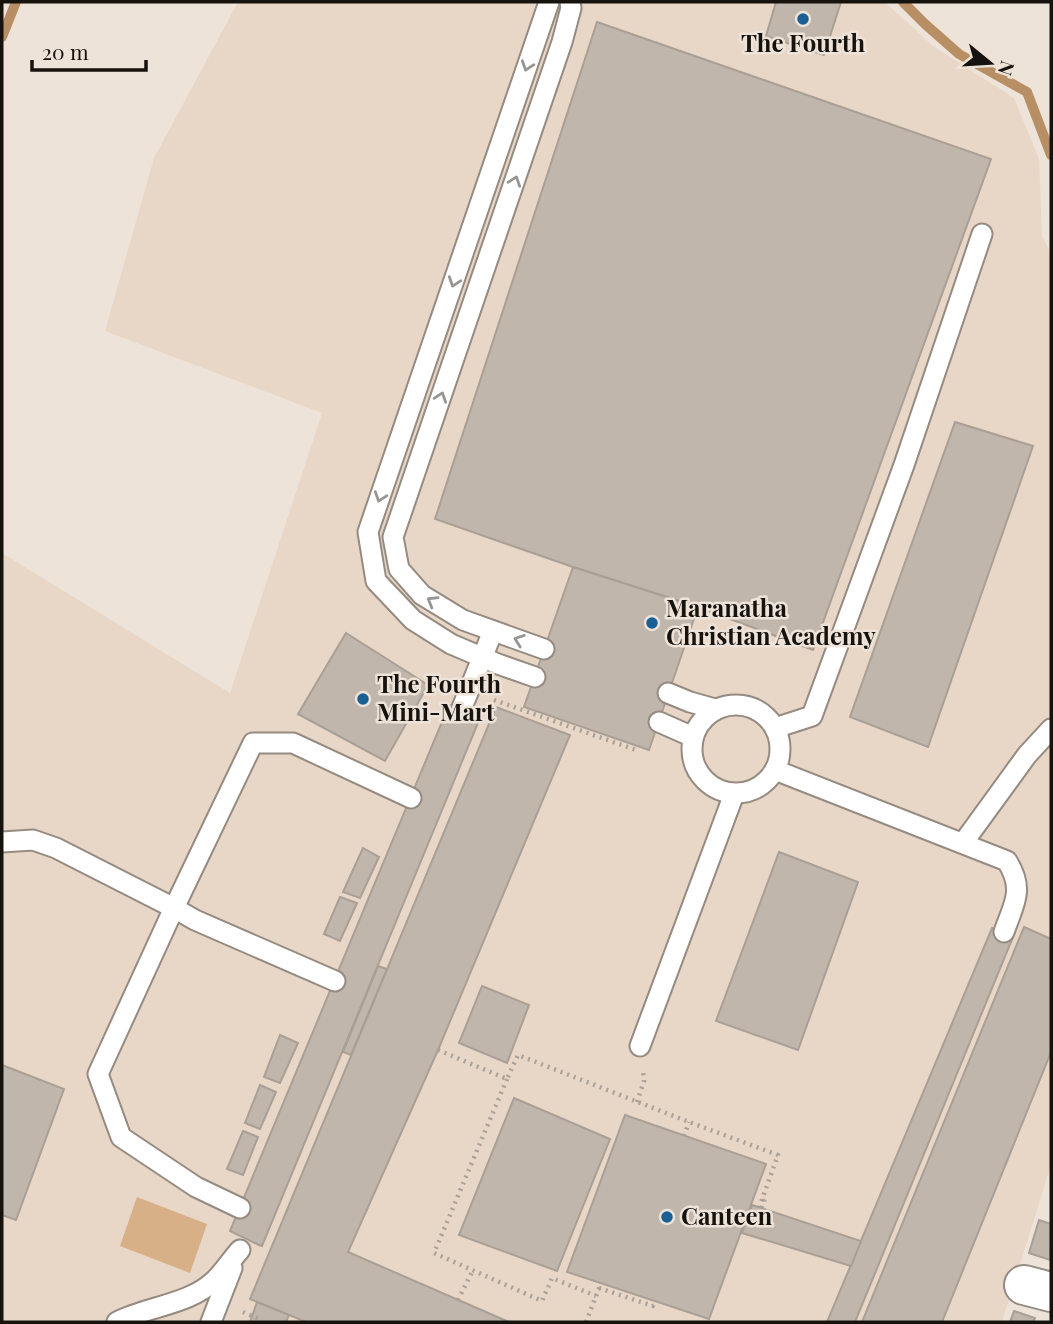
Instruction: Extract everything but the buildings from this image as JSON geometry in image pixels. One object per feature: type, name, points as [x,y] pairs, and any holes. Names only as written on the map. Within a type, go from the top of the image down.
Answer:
[{"type":"lane","points":[[535,677],[451,644],[413,620],[376,580],[368,532],[549,2]]},
{"type":"lane","points":[[544,649],[463,620],[422,595],[399,569],[393,537],[562,42],[571,8],[570,2]]},
{"type":"lane","points":[[775,728],[812,716],[904,465],[982,234]]},
{"type":"lane","points":[[461,710],[493,631]]},
{"type":"lane","points":[[668,693],[715,709]]},
{"type":"lane","points":[[726,705],[749,706],[760,712],[775,728],[779,756],[775,770],[757,788],[734,793],[721,791],[709,785],[693,764],[693,737],[701,721],[715,709],[726,705]]},
{"type":"lane","points":[[659,722],[693,737]]},
{"type":"lane","points":[[964,843],[1027,755],[1051,729]]},
{"type":"lane","points":[[240,1208],[196,1187],[121,1137],[98,1074],[253,743],[293,743],[411,798]]},
{"type":"lane","points":[[775,770],[1007,861],[1015,874],[1018,890],[1003,933]]},
{"type":"lane","points":[[640,1046],[734,793]]},
{"type":"lane","points":[[2,842],[33,840],[56,848],[195,920],[335,981]]},
{"type":"lane","points":[[117,1322],[188,1297],[213,1282],[242,1244],[211,1322]]},
{"type":"path","points":[[484,696],[639,751]]},
{"type":"path","points":[[439,1050],[507,1079]]},
{"type":"path","points":[[596,1296],[552,1278],[542,1301],[435,1253],[518,1055],[778,1155],[755,1220]]},
{"type":"path","points":[[684,1136],[689,1122]]},
{"type":"path","points":[[458,1300],[473,1270]]},
{"type":"path","points":[[586,1322],[600,1285],[653,1306],[655,1301]]},
{"type":"shaded area","name":"Maranatha Christian Academy","points":[[238,2],[885,2],[933,46],[1014,98],[1039,159],[1042,236],[1051,254],[1051,1165],[1002,1322],[2,1322],[2,553],[230,693],[322,413],[105,331],[154,158]]},
{"type":"shaded area","points":[[137,1197],[207,1224],[190,1273],[120,1246]]},
{"type":"waterway","points":[[2,37],[16,2]]},
{"type":"waterway","points":[[903,2],[959,54],[1027,92],[1051,155]]},
{"type":"place","name":"The Fourth","points":[[803,19]]},
{"type":"place","name":"Maranatha Christian Academy","points":[[652,623]]},
{"type":"place","name":"The Fourth Mini-Mart","points":[[363,699]]},
{"type":"place","name":"Canteen","points":[[667,1217]]}]
